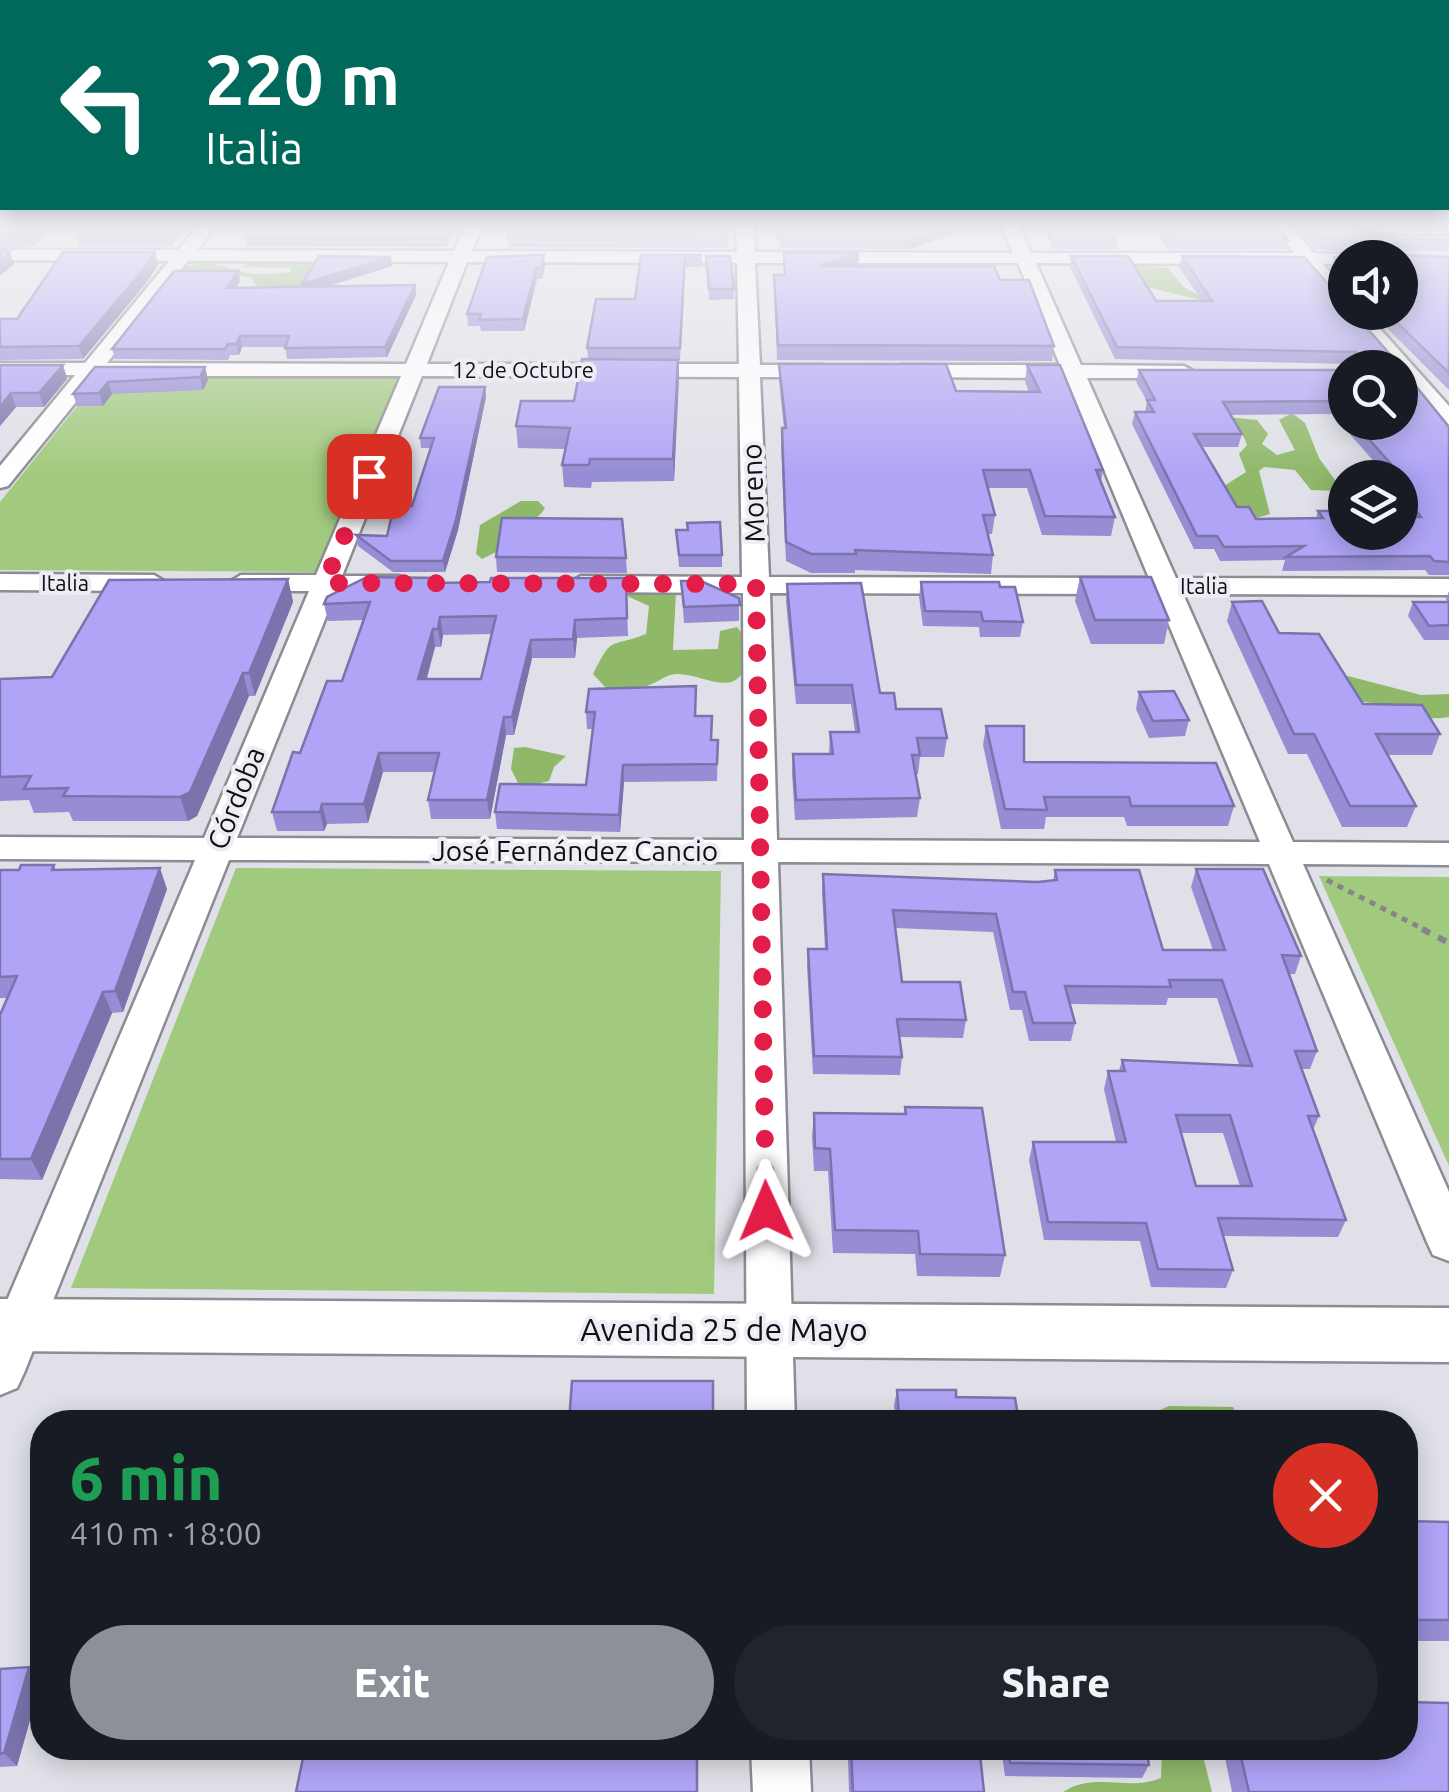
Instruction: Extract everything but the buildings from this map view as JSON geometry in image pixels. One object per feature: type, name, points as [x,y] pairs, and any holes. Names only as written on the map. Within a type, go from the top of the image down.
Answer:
[{"type":"main road","name":"Avenida 25 de Mayo","points":[[6,1342],[769,1331],[1449,1335]]},
{"type":"street","points":[[0,481],[141,308]]},
{"type":"street","name":"Córdoba","points":[[6,1342],[440,308]]},
{"type":"street","name":"Moreno","points":[[747,308],[756,584],[771,1410]]},
{"type":"street","points":[[1046,308],[1449,1242]]},
{"type":"street","points":[[1369,330],[1386,350]]},
{"type":"street","name":"12 de Octubre","points":[[0,369],[844,371]]},
{"type":"street","points":[[883,371],[1210,372]]},
{"type":"street","points":[[1418,372],[1436,372]]},
{"type":"street","points":[[1418,387],[1449,420]]},
{"type":"street","name":"Italia","points":[[0,582],[172,583]]},
{"type":"street","points":[[210,583],[423,584]]},
{"type":"street","name":"Italia","points":[[560,584],[1449,587]]},
{"type":"street","name":"José Fernández Cancio","points":[[0,848],[1449,854]]},
{"type":"street","points":[[781,1760],[782,1792]]},
{"type":"path","points":[[1320,876],[1449,943]]},
{"type":"green space","points":[[102,375],[399,376],[316,572],[0,570],[0,502]]},
{"type":"green space","points":[[1292,413],[1305,423],[1328,470],[1328,491],[1311,490],[1295,470],[1264,467],[1259,471],[1270,514],[1246,521],[1239,518],[1224,486],[1246,472],[1239,454],[1247,445],[1241,430],[1218,416],[1257,420],[1268,434],[1262,444],[1277,455],[1295,450],[1279,420]]},
{"type":"green space","points":[[521,501],[538,501],[545,508],[530,522],[499,533],[496,552],[482,559],[476,554],[480,525]]},
{"type":"green space","points":[[631,591],[676,592],[673,650],[718,649],[720,631],[737,627],[744,637],[746,653],[743,671],[737,679],[729,683],[676,674],[647,686],[608,690],[593,674],[605,653],[613,645],[646,634],[649,606],[627,596]]},
{"type":"green space","points":[[1348,676],[1421,695],[1449,694],[1449,717],[1423,717],[1380,704],[1354,702],[1340,679]]},
{"type":"green space","points":[[514,748],[566,756],[554,767],[549,781],[528,786],[518,783],[511,769]]},
{"type":"green space","points":[[236,868],[721,871],[714,1294],[71,1288]]},
{"type":"green space","points":[[1319,876],[1449,877],[1449,1166]]},
{"type":"green space","points":[[1169,1406],[1235,1410],[1160,1410]]},
{"type":"green space","points":[[1162,1760],[1204,1760],[1212,1792],[1063,1792],[1087,1783],[1136,1783],[1161,1778]]},
{"type":"route","points":[[369,476],[325,583],[756,584],[766,1211]]}]
